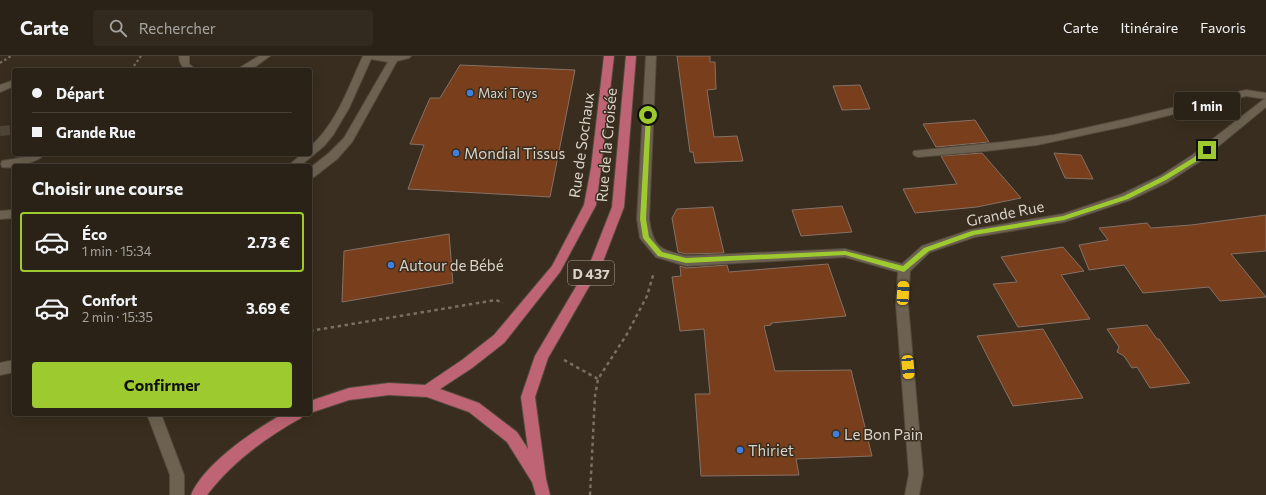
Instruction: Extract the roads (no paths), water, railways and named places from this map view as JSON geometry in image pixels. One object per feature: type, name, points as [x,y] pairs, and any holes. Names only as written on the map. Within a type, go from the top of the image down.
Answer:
[{"type":"main road","name":"Rue de Sochaux","points":[[427,391],[467,364],[499,339],[556,269],[590,205],[596,168],[609,56]]},
{"type":"main road","name":"Rue de la Croisée","points":[[539,479],[528,397],[542,356],[596,264],[618,207],[631,56]]},
{"type":"main road","points":[[312,406],[349,394],[389,388],[427,391],[474,406],[512,437],[539,479],[543,495]]},
{"type":"main road","points":[[198,495],[205,485],[236,453],[272,427],[292,416]]},
{"type":"street","points":[[246,68],[264,56]]},
{"type":"street","points":[[312,152],[321,145],[338,119],[368,56]]},
{"type":"street","points":[[372,56],[385,59],[394,59],[406,56]]},
{"type":"street","points":[[651,56],[643,219],[646,238],[660,254],[686,261],[845,253],[904,269],[902,304],[916,474],[912,495]]},
{"type":"street","points":[[312,172],[333,156],[348,140],[394,59]]},
{"type":"street","points":[[0,83],[12,83]]},
{"type":"street","points":[[0,89],[12,84]]},
{"type":"street","points":[[918,153],[993,147],[1052,139],[1117,125],[1246,93],[1266,96]]},
{"type":"street","name":"Grande Rue","points":[[904,269],[926,249],[974,233],[1064,218],[1126,197],[1164,179],[1195,159],[1266,102]]},
{"type":"street","points":[[6,164],[28,160],[36,156]]},
{"type":"street","points":[[297,164],[307,156]]},
{"type":"street","points":[[0,215],[12,214]]},
{"type":"street","points":[[0,369],[12,366]]},
{"type":"street","points":[[155,416],[177,475],[177,495]]},
{"type":"tunnel","points":[[0,131],[12,130]]},
{"type":"place","name":"Maxi Toys","points":[[470,93]]},
{"type":"place","name":"Mondial Tissus","points":[[456,153]]},
{"type":"place","name":"Autour de Bébé","points":[[391,265]]},
{"type":"place","name":"Le Bon Pain","points":[[836,434]]},
{"type":"place","name":"Thiriet","points":[[740,450]]}]
